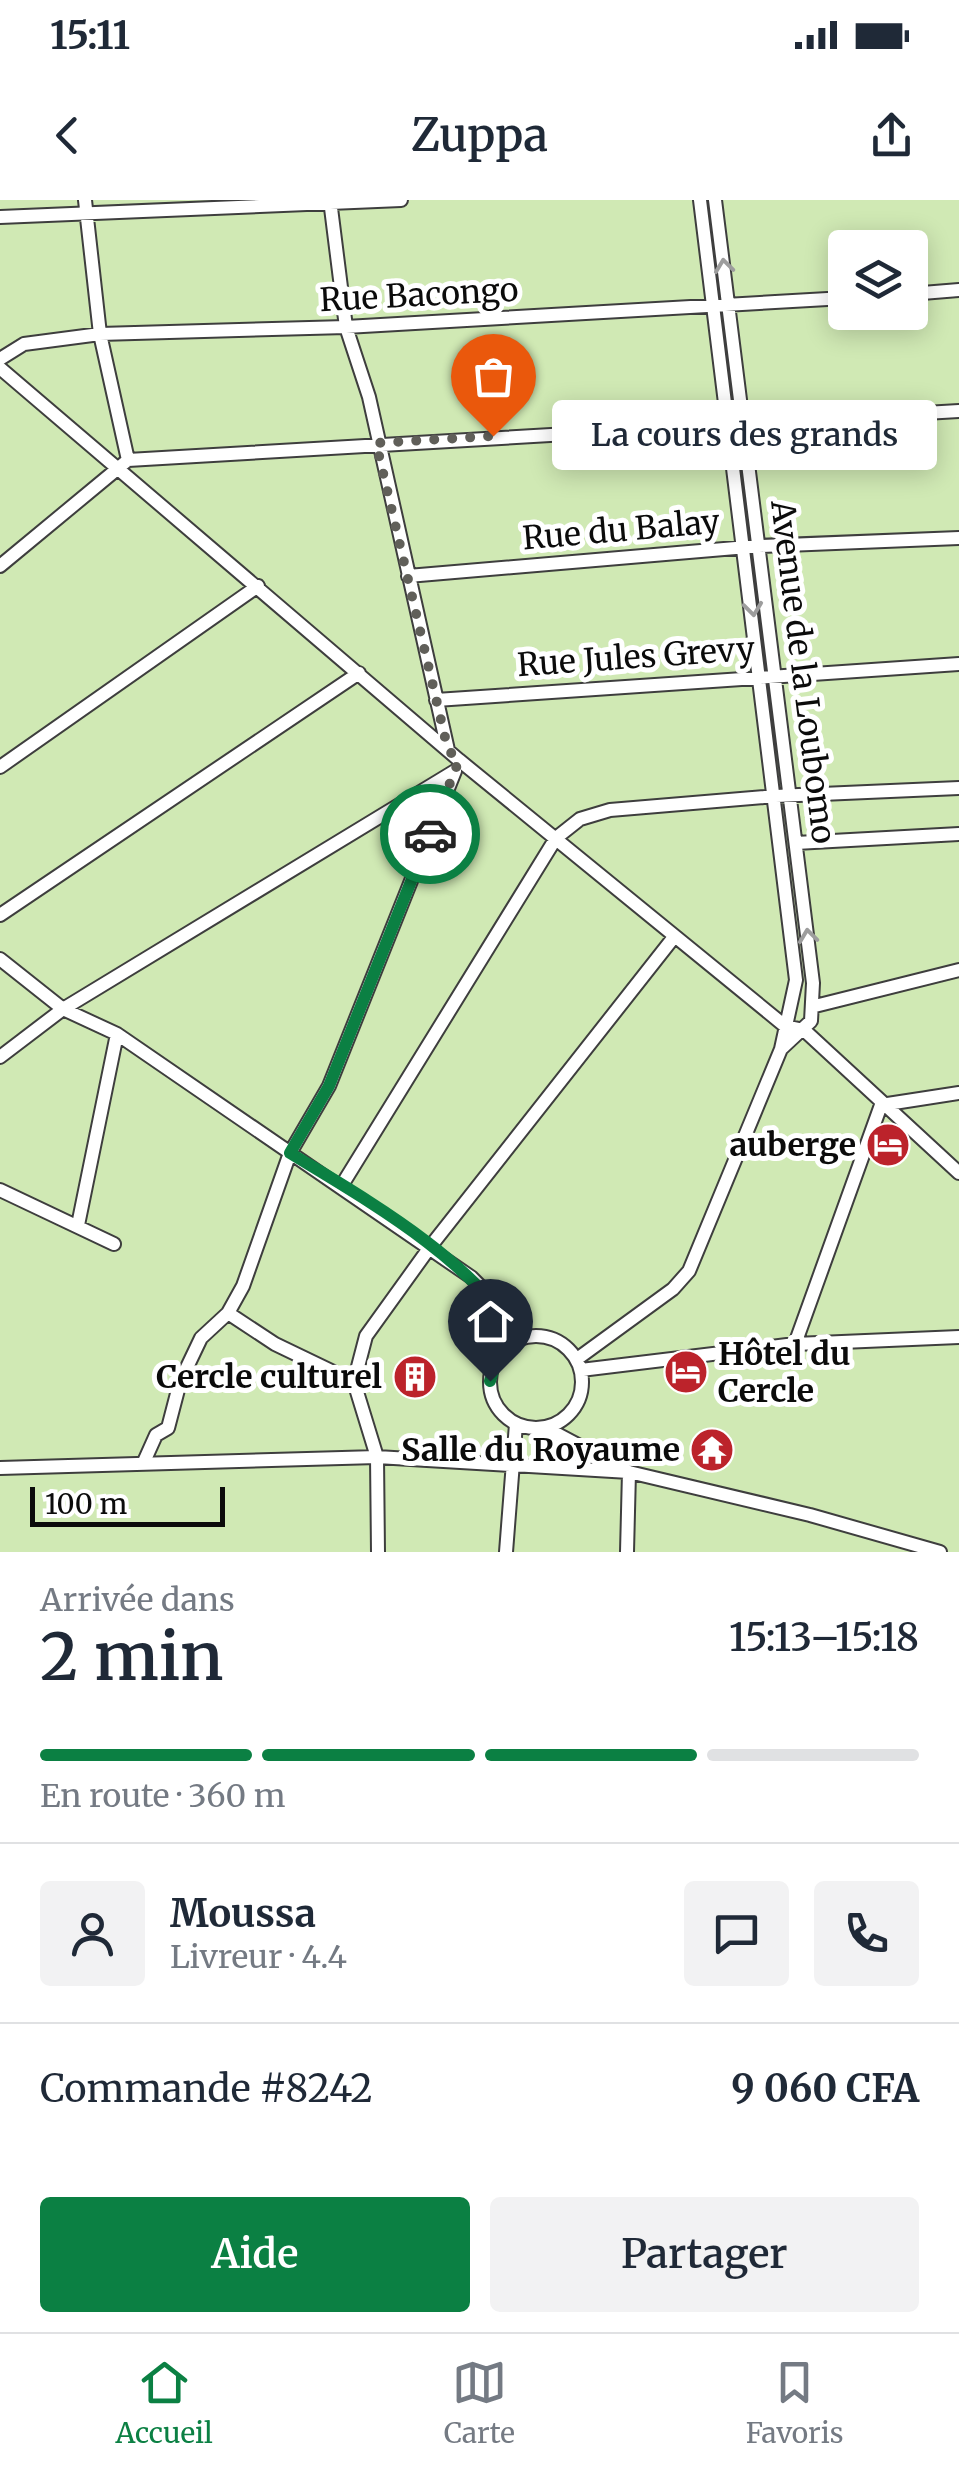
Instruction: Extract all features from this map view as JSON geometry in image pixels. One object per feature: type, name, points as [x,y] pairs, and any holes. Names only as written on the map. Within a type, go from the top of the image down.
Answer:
[{"type":"street","points":[[0,217],[85,205],[400,200]]},
{"type":"street","name":"Avenue de la Loubomo","points":[[700,200],[742,421],[761,676],[796,956],[796,992],[782,1049]]},
{"type":"street","name":"Avenue de la Loubomo","points":[[715,200],[728,422],[776,674],[815,1006]]},
{"type":"street","points":[[144,1464],[156,1436],[168,1428],[180,1382],[200,1338],[228,1313],[243,1286],[290,1153],[329,1086],[454,761],[436,700],[368,397],[346,327],[330,203]]},
{"type":"street","points":[[85,205],[100,334],[122,464]]},
{"type":"street","points":[[928,293],[959,290]]},
{"type":"street","name":"Rue Bacongo","points":[[0,359],[24,344],[100,334],[346,327],[828,299]]},
{"type":"street","points":[[0,368],[122,464],[454,761],[556,838],[785,1026],[804,1030],[880,1106],[959,1173]]},
{"type":"street","points":[[0,566],[122,464],[376,443],[959,411]]},
{"type":"street","name":"Rue du Balay","points":[[408,576],[752,546],[959,538]]},
{"type":"street","points":[[0,767],[258,586]]},
{"type":"street","name":"Rue Jules Grevy","points":[[436,700],[959,664]]},
{"type":"street","points":[[0,915],[359,673]]},
{"type":"street","points":[[0,1057],[64,1009],[454,761]]},
{"type":"street","points":[[342,1185],[556,838],[580,819],[610,810],[776,796],[959,788]]},
{"type":"street","points":[[796,843],[959,834]]},
{"type":"street","points":[[378,1552],[376,1457],[354,1382],[366,1336],[674,936]]},
{"type":"street","points":[[0,959],[64,1009],[118,1034],[471,1276],[500,1306],[519,1338]]},
{"type":"street","points":[[579,1365],[690,1271],[782,1049],[804,1030],[815,1006],[959,970]]},
{"type":"street","points":[[78,1225],[118,1034]]},
{"type":"street","points":[[880,1106],[959,1093]]},
{"type":"street","points":[[795,1344],[880,1106]]},
{"type":"street","points":[[0,1190],[114,1244]]},
{"type":"street","points":[[228,1313],[275,1344],[354,1382]]},
{"type":"street","points":[[579,1365],[795,1344],[959,1337]]},
{"type":"street","points":[[546,1428],[572,1412],[583,1385],[579,1365],[552,1338],[519,1338],[498,1356],[490,1381],[496,1406],[516,1424],[546,1428],[629,1472]]},
{"type":"street","points":[[506,1552],[516,1424]]},
{"type":"street","points":[[0,1468],[376,1457],[512,1462],[629,1472],[940,1552]]},
{"type":"street","points":[[626,1552],[629,1472]]},
{"type":"green space","points":[[0,200],[959,200],[959,1552],[0,1552]]},
{"type":"way so far","points":[[430,834],[459,760],[448,750],[447,731],[436,700],[376,443],[493,436]]},
{"type":"place","name":"La cours des grands","points":[[493,436]]},
{"type":"place","name":"auberge","points":[[888,1145]]},
{"type":"place","name":"Hôtel du Cercle","points":[[686,1372]]},
{"type":"place","name":"Cercle culturel","points":[[415,1377]]},
{"type":"place","name":"Salle du Royaume","points":[[712,1450]]},
{"type":"route","points":[[430,834],[329,1086],[290,1153],[471,1276],[500,1306],[519,1338],[498,1356],[490,1381]]}]
